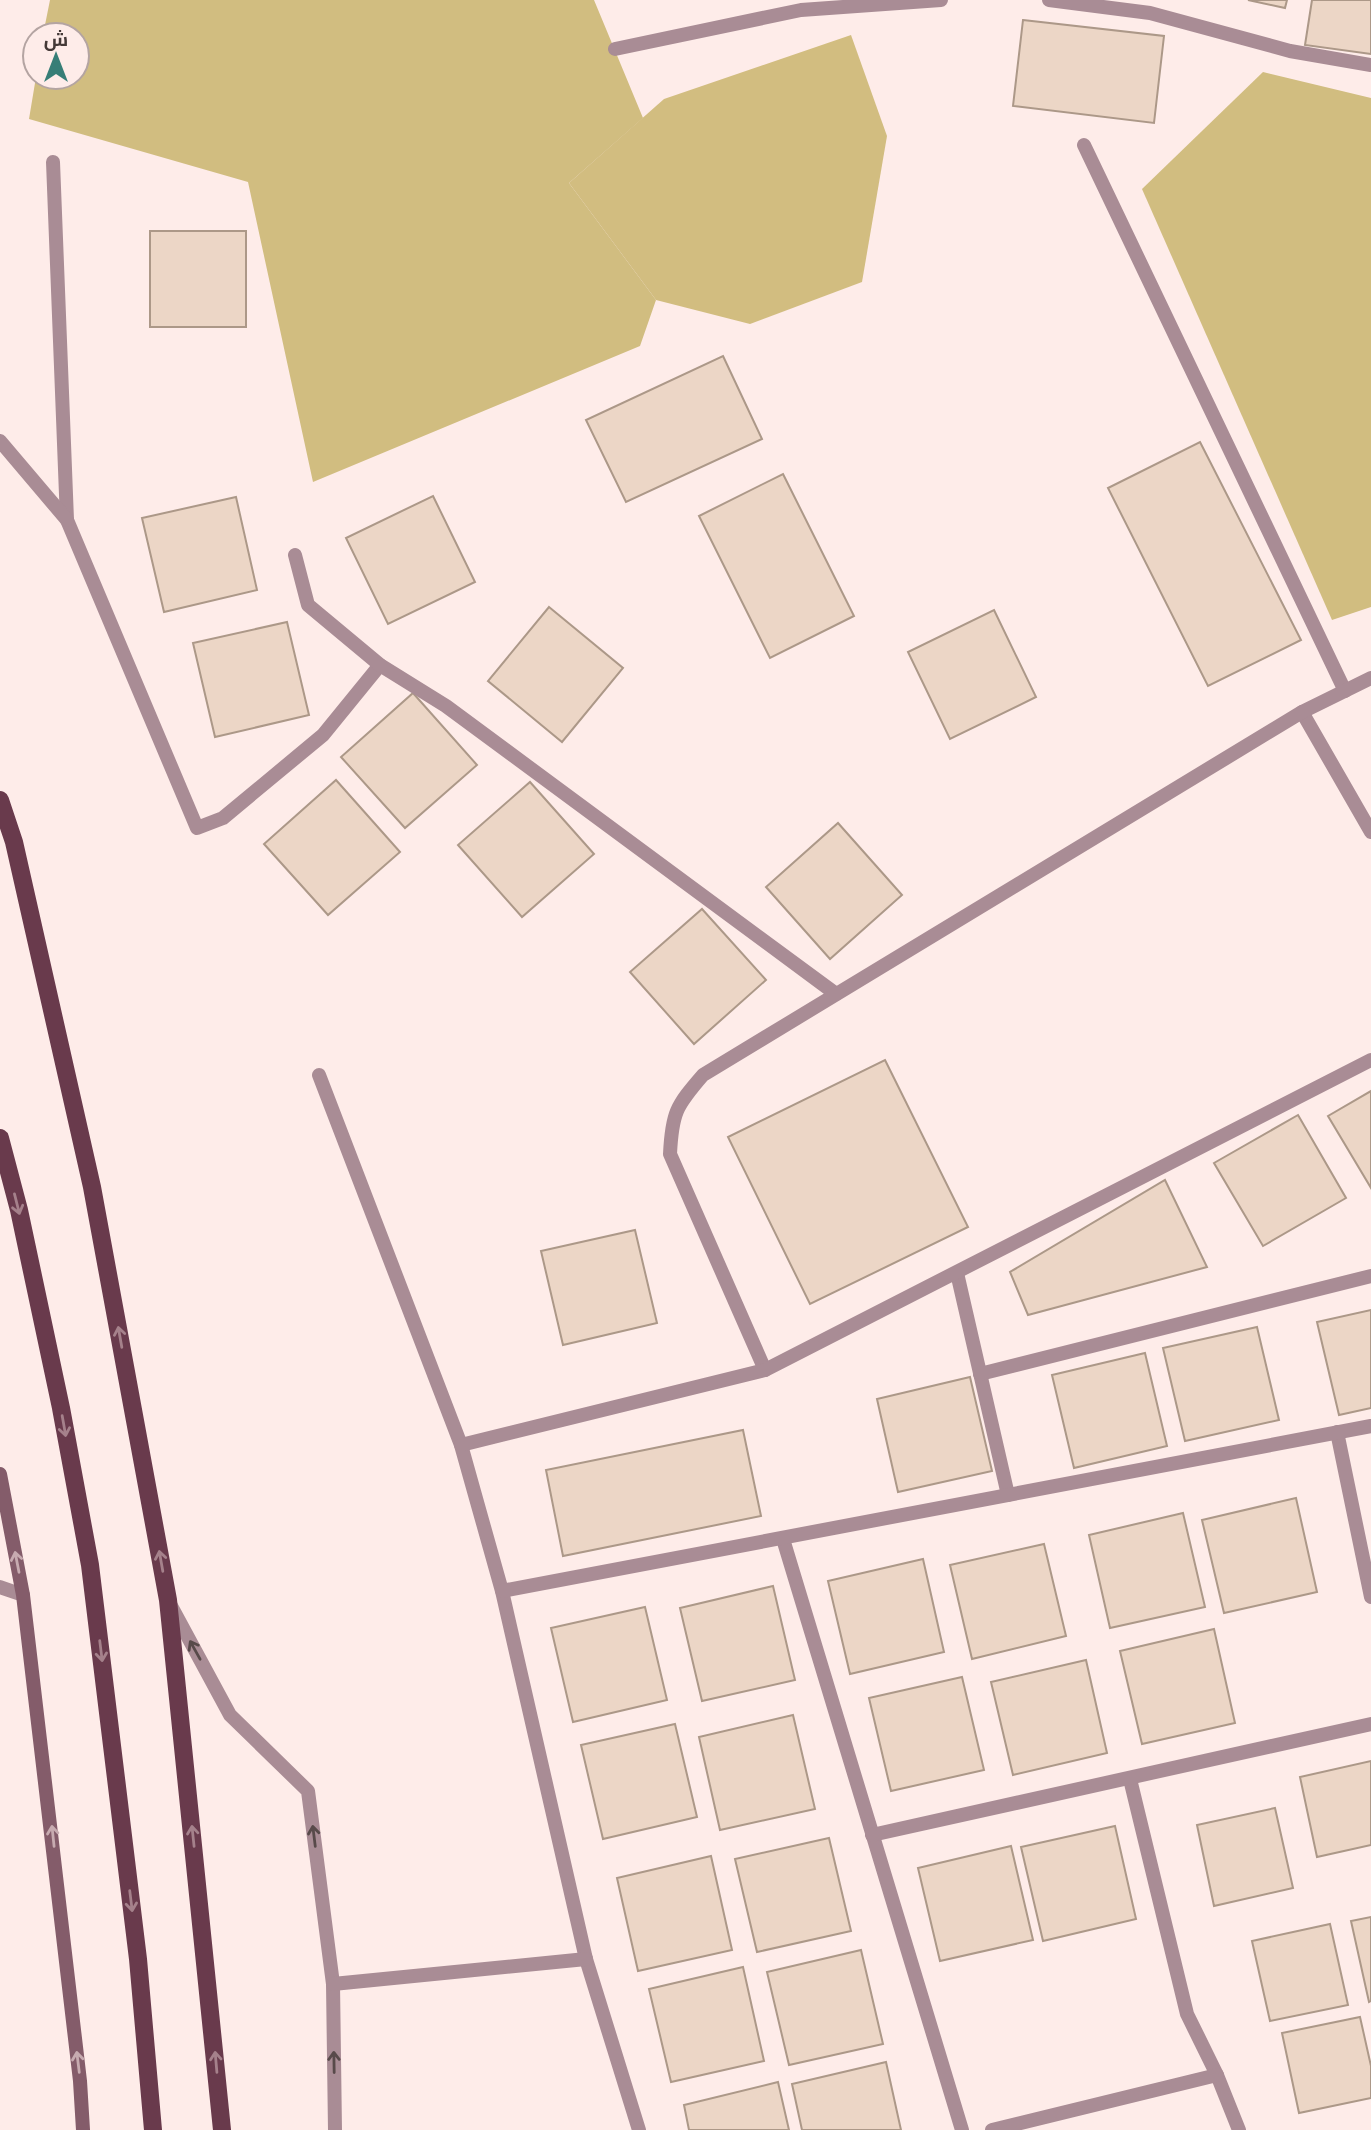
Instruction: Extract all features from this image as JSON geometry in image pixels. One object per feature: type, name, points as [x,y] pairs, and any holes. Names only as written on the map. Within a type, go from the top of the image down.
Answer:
[{"type":"main road","points":[[0,800],[14,842],[92,1187],[168,1600],[222,2130]]},
{"type":"main road","points":[[0,1138],[19,1210],[58,1395],[90,1565],[138,1959],[153,2130]]},
{"type":"street","points":[[615,49],[801,10],[941,0]]},
{"type":"street","points":[[1049,0],[1150,13],[1290,51],[1371,65]]},
{"type":"street","points":[[1084,145],[1345,691]]},
{"type":"street","points":[[53,162],[67,520]]},
{"type":"street","points":[[0,441],[67,520],[197,828],[223,818],[323,735],[380,665]]},
{"type":"street","points":[[295,555],[308,605],[380,665],[446,706],[836,994]]},
{"type":"street","points":[[765,1370],[670,1154],[671,1127],[680,1102],[703,1075],[1302,712],[1371,678]]},
{"type":"street","points":[[1302,712],[1371,832]]},
{"type":"street","points":[[461,1445],[765,1370],[1371,1060]]},
{"type":"street","points":[[320,1075],[461,1445],[502,1591],[586,1959],[639,2130]]},
{"type":"street","points":[[957,1272],[1008,1495]]},
{"type":"street","points":[[980,1374],[1371,1276]]},
{"type":"street","points":[[502,1591],[1371,1426]]},
{"type":"street","points":[[1337,1432],[1371,1597]]},
{"type":"street","points":[[0,1474],[23,1595],[79,2068],[83,2130]]},
{"type":"street","points":[[783,1539],[962,2130]]},
{"type":"street","points":[[0,1587],[23,1595]]},
{"type":"street","points":[[168,1600],[230,1715],[308,1791],[333,1984],[335,2130]]},
{"type":"street","points":[[873,1835],[1371,1724]]},
{"type":"street","points":[[1130,1779],[1187,2014],[1217,2075],[1238,2130]]},
{"type":"street","points":[[333,1984],[586,1959]]},
{"type":"street","points":[[992,2130],[1217,2075]]},
{"type":"shaded area","points":[[50,0],[594,0],[643,118],[569,183],[656,300],[640,346],[313,482],[248,182],[29,119],[34,91],[91,91],[91,21],[46,21]]},
{"type":"shaded area","points":[[851,35],[887,136],[862,282],[750,324],[656,300],[569,183],[664,99]]},
{"type":"shaded area","points":[[1263,72],[1371,98],[1371,607],[1332,620],[1142,189]]},
{"type":"building","points":[[1248,0],[1287,0],[1285,8]]},
{"type":"building","points":[[1312,0],[1371,0],[1371,54],[1305,45]]},
{"type":"building","points":[[1023,20],[1164,36],[1154,123],[1013,106]]},
{"type":"building","points":[[150,231],[246,231],[246,327],[150,327]]},
{"type":"building","points":[[723,356],[762,439],[626,502],[586,420]]},
{"type":"building","points":[[1200,442],[1301,640],[1208,686],[1108,488]]},
{"type":"building","points":[[783,474],[854,616],[770,658],[699,516]]},
{"type":"building","points":[[433,496],[475,582],[388,624],[346,538]]},
{"type":"building","points":[[236,497],[257,590],[164,612],[142,518]]},
{"type":"building","points":[[549,607],[623,668],[562,742],[488,681]]},
{"type":"building","points":[[994,610],[1036,697],[950,739],[908,652]]},
{"type":"building","points":[[287,622],[309,715],[215,737],[193,643]]},
{"type":"building","points":[[413,693],[477,765],[405,828],[341,757]]},
{"type":"building","points":[[336,780],[400,852],[328,915],[264,844]]},
{"type":"building","points":[[530,782],[594,854],[522,917],[458,845]]},
{"type":"building","points":[[838,823],[902,895],[830,959],[766,887]]},
{"type":"building","points":[[702,909],[766,980],[694,1044],[630,972]]},
{"type":"building","points":[[885,1060],[968,1227],[810,1304],[728,1137]]},
{"type":"building","points":[[1371,1091],[1371,1188],[1328,1116]]},
{"type":"building","points":[[1298,1115],[1346,1198],[1263,1246],[1214,1163]]},
{"type":"building","points":[[1165,1180],[1207,1267],[1028,1315],[1010,1272]]},
{"type":"building","points":[[635,1230],[657,1323],[563,1345],[541,1251]]},
{"type":"building","points":[[1371,1310],[1371,1408],[1339,1415],[1317,1322]]},
{"type":"building","points":[[1257,1327],[1279,1420],[1185,1441],[1163,1348]]},
{"type":"building","points":[[1145,1353],[1167,1446],[1074,1468],[1052,1375]]},
{"type":"building","points":[[970,1377],[992,1471],[898,1492],[877,1399]]},
{"type":"building","points":[[743,1430],[761,1516],[563,1556],[546,1470]]},
{"type":"building","points":[[1296,1498],[1317,1592],[1224,1613],[1202,1520]]},
{"type":"building","points":[[1183,1513],[1205,1607],[1110,1628],[1089,1535]]},
{"type":"building","points":[[1044,1544],[1066,1636],[972,1659],[950,1565]]},
{"type":"building","points":[[923,1559],[944,1652],[850,1674],[828,1581]]},
{"type":"building","points":[[773,1586],[795,1680],[702,1701],[680,1608]]},
{"type":"building","points":[[645,1607],[667,1700],[573,1722],[551,1628]]},
{"type":"building","points":[[1214,1629],[1235,1723],[1142,1744],[1120,1651]]},
{"type":"building","points":[[1086,1660],[1107,1753],[1013,1775],[991,1682]]},
{"type":"building","points":[[962,1677],[984,1770],[891,1791],[869,1698]]},
{"type":"building","points":[[793,1715],[815,1809],[720,1830],[699,1737]]},
{"type":"building","points":[[675,1724],[697,1817],[603,1839],[581,1745]]},
{"type":"building","points":[[1371,1761],[1371,1845],[1317,1857],[1300,1777]]},
{"type":"building","points":[[1275,1808],[1293,1888],[1214,1906],[1197,1825]]},
{"type":"building","points":[[1115,1826],[1136,1919],[1043,1941],[1021,1847]]},
{"type":"building","points":[[829,1838],[851,1931],[757,1952],[735,1859]]},
{"type":"building","points":[[1011,1846],[1033,1940],[940,1961],[918,1868]]},
{"type":"building","points":[[711,1856],[732,1950],[638,1971],[617,1878]]},
{"type":"building","points":[[1371,1917],[1371,2001],[1369,2002],[1351,1921]]},
{"type":"building","points":[[1330,1924],[1348,2005],[1270,2021],[1252,1941]]},
{"type":"building","points":[[861,1950],[883,2044],[789,2065],[767,1972]]},
{"type":"building","points":[[743,1967],[764,2061],[671,2082],[649,1989]]},
{"type":"building","points":[[1360,2017],[1371,2066],[1371,2098],[1299,2113],[1282,2033]]},
{"type":"building","points":[[886,2062],[901,2130],[802,2130],[792,2084]]},
{"type":"building","points":[[778,2082],[789,2130],[689,2130],[684,2105]]}]
